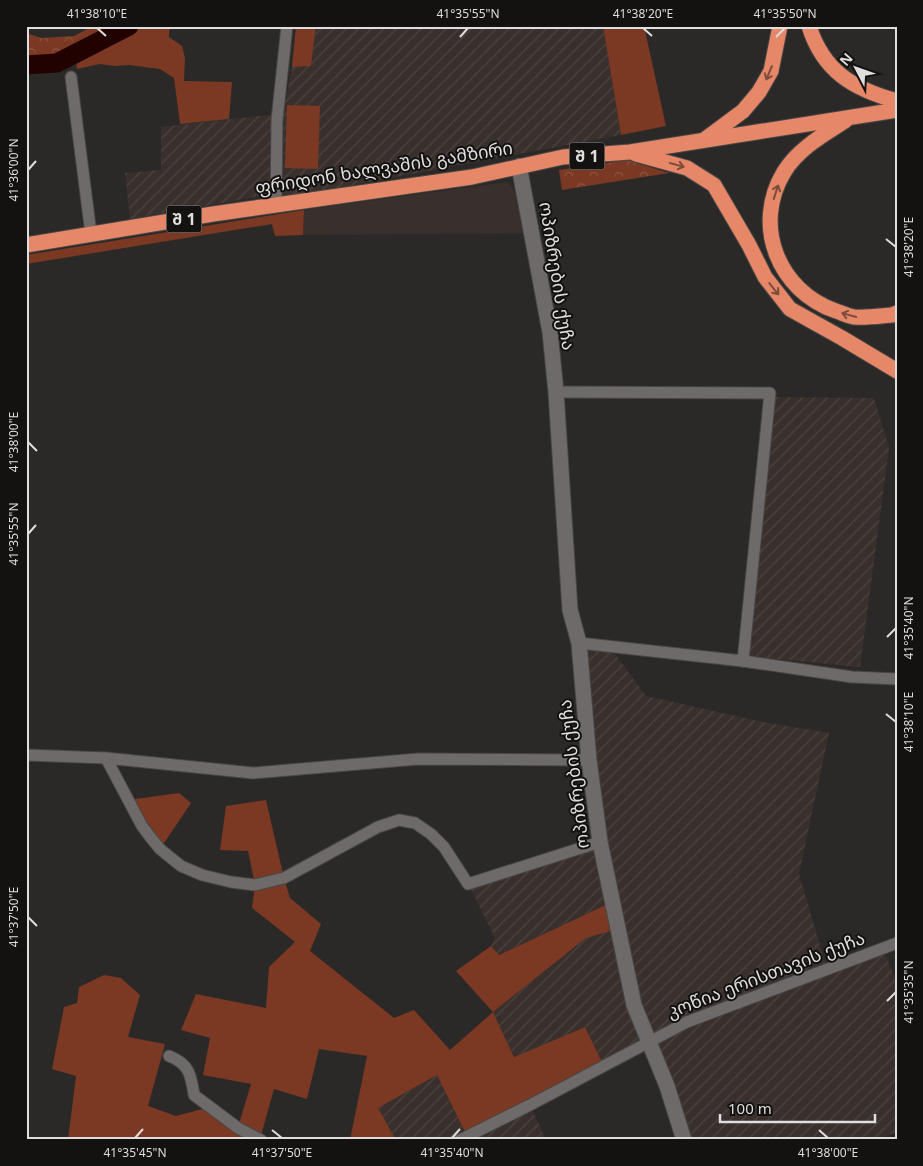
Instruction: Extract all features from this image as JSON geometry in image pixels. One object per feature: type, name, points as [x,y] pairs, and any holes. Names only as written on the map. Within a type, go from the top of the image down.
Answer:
[{"type":"highway","points":[[704,141],[743,111],[760,92],[771,71],[780,26]]},
{"type":"highway","points":[[809,26],[814,42],[840,76],[865,91],[897,100]]},
{"type":"highway","name":"ფრიდონ ხალვაშის გამზირი","points":[[26,245],[276,204],[472,177],[563,157],[630,152],[897,110]]},
{"type":"highway","points":[[850,118],[819,138],[799,154],[785,171],[776,189],[771,209],[772,238],[781,265],[788,277],[796,288],[820,306],[854,317],[892,315],[897,313]]},
{"type":"highway","points":[[630,152],[688,168],[714,185],[749,245],[765,277],[790,309],[897,371]]},
{"type":"street","points":[[276,204],[277,120],[287,26]]},
{"type":"street","points":[[71,78],[91,234]]},
{"type":"street","name":"ოპიზრების ქუჩა","points":[[519,166],[550,332],[556,392],[570,610],[579,643],[589,760],[600,842],[634,1005],[650,1041],[684,1140]]},
{"type":"street","points":[[556,392],[770,392],[742,661]]},
{"type":"street","points":[[579,643],[742,661],[852,677],[897,679]]},
{"type":"street","points":[[26,755],[106,758],[253,772],[418,759],[589,760]]},
{"type":"street","points":[[106,758],[142,826],[160,849],[181,866],[202,875],[231,882],[254,885],[284,878],[378,827],[399,820],[415,823],[431,834],[444,847],[468,884],[600,842]]},
{"type":"street","name":"კოწია ერისთავის ქუჩა","points":[[460,1140],[687,1022],[897,944]]},
{"type":"street","points":[[170,1056],[178,1060],[191,1074],[194,1095],[238,1128],[261,1140]]},
{"type":"shaded area","points":[[316,26],[603,26],[621,135],[283,198],[284,112],[292,67],[311,66]]},
{"type":"shaded area","points":[[277,114],[268,195],[130,219],[125,173],[161,170],[161,127]]},
{"type":"shaded area","points":[[508,182],[516,194],[532,233],[303,235],[304,210]]},
{"type":"shaded area","points":[[774,397],[874,398],[889,448],[860,667],[747,656]]},
{"type":"shaded area","points":[[579,643],[616,655],[646,696],[763,722],[829,733],[799,874],[827,969],[883,949],[897,982],[897,1132],[876,1140],[680,1140],[649,1042],[604,1066],[585,1027],[514,1057],[493,1012],[586,938],[618,929],[612,902],[498,955],[491,946],[495,938],[468,884],[600,841]]},
{"type":"shaded area","points":[[437,1075],[467,1136],[530,1105],[546,1140],[396,1140],[378,1108]]},
{"type":"green space","points":[[93,26],[129,26],[57,63],[26,65],[26,33],[41,38],[74,36]]},
{"type":"green space","points":[[129,26],[172,26],[169,31],[169,37],[182,46],[185,58],[184,81],[232,82],[229,119],[180,124],[174,78],[160,69],[100,64],[77,69],[75,54]]},
{"type":"green space","points":[[296,26],[316,26],[311,66],[292,67]]},
{"type":"green space","points":[[603,26],[644,26],[666,126],[621,135]]},
{"type":"green space","points":[[287,105],[320,106],[318,169],[285,168]]},
{"type":"green space","points":[[627,160],[669,173],[562,190],[559,170]]},
{"type":"green space","points":[[304,210],[303,235],[275,236],[272,224],[26,264],[26,255]]},
{"type":"green space","points":[[179,793],[191,803],[160,849],[128,800]]},
{"type":"green space","points":[[266,800],[290,898],[321,924],[310,951],[394,1018],[414,1010],[450,1050],[493,1012],[514,1057],[585,1027],[604,1066],[467,1136],[437,1075],[378,1108],[396,1140],[350,1140],[367,1056],[319,1049],[307,1099],[274,1089],[261,1140],[68,1140],[76,1076],[52,1069],[64,1007],[77,1003],[79,987],[104,975],[121,978],[140,995],[128,1037],[165,1044],[148,1106],[176,1116],[210,1107],[238,1127],[251,1084],[203,1075],[210,1038],[181,1030],[196,994],[266,1008],[269,967],[295,942],[252,908],[255,885],[248,851],[220,850],[226,806]]},
{"type":"green space","points":[[612,902],[618,929],[586,938],[493,1012],[456,971],[491,946],[499,955]]},
{"type":"waterway","points":[[26,65],[57,63],[129,26]]}]
